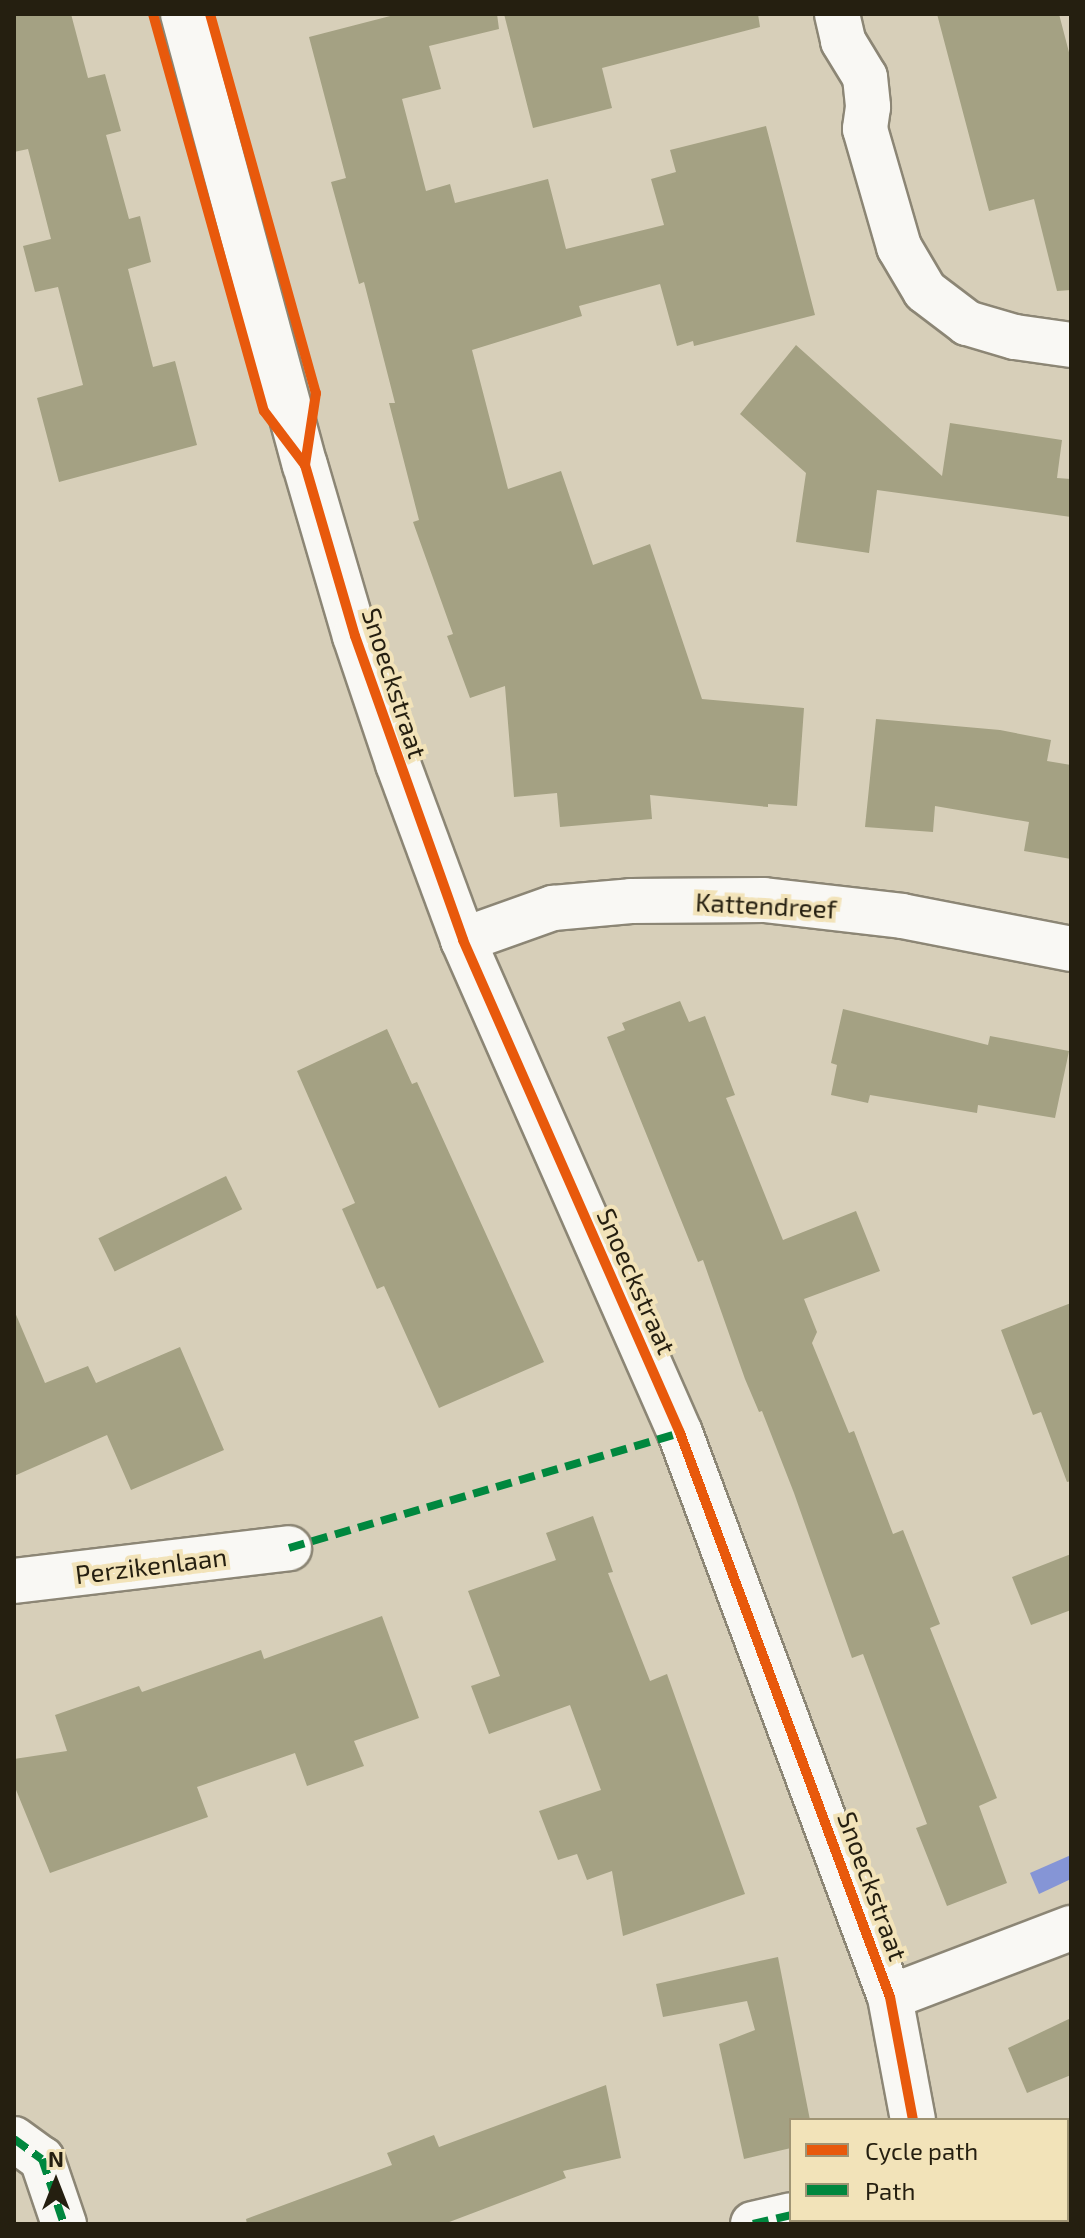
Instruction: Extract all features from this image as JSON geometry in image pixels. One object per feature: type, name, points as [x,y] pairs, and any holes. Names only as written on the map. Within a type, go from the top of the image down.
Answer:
[{"type":"street","name":"Snoeckstraat","points":[[183,14],[305,465],[355,636],[463,940],[680,1433],[890,1997],[913,2118]]},
{"type":"street","points":[[837,14],[843,41],[865,77],[868,107],[865,129],[899,247],[925,291],[967,323],[1015,337],[1071,345]]},
{"type":"street","name":"Kattendreef","points":[[463,940],[553,908],[631,901],[764,900],[902,916],[1071,949]]},
{"type":"street","name":"Perzikenlaan","points":[[14,1581],[289,1548]]},
{"type":"street","points":[[890,1997],[1071,1928]]},
{"type":"street","points":[[14,2139],[42,2159],[64,2224]]},
{"type":"street","points":[[753,2224],[789,2215]]},
{"type":"water","points":[[1071,1855],[1071,1879],[1039,1894],[1030,1873]]},
{"type":"building","points":[[14,14],[71,14],[88,78],[105,74],[121,131],[106,135],[129,219],[140,216],[151,262],[128,269],[153,367],[175,361],[197,445],[59,482],[37,398],[83,385],[58,287],[35,292],[23,246],[51,239],[28,149],[14,152]]},
{"type":"building","points":[[398,14],[497,14],[499,29],[429,46],[441,89],[402,99],[426,191],[450,184],[455,203],[548,179],[566,249],[664,225],[651,179],[676,172],[670,150],[766,126],[815,315],[694,346],[693,341],[677,346],[660,284],[579,306],[582,316],[472,350],[508,489],[561,471],[593,565],[650,544],[702,699],[804,708],[797,806],[768,804],[768,807],[650,795],[652,819],[560,827],[557,793],[514,797],[505,686],[470,698],[447,636],[453,634],[413,522],[419,520],[389,403],[395,403],[364,282],[359,284],[331,182],[346,178],[309,37]]},
{"type":"building","points":[[504,14],[758,14],[760,27],[602,68],[612,108],[533,128]]},
{"type":"building","points":[[937,14],[1059,14],[1071,60],[1071,290],[1057,291],[1034,199],[989,211]]},
{"type":"building","points":[[796,345],[942,476],[950,423],[1062,440],[1057,478],[1071,479],[1071,517],[877,490],[869,553],[796,542],[806,473],[740,414]]},
{"type":"building","points":[[876,719],[1000,730],[1051,740],[1047,761],[1071,765],[1071,859],[1024,851],[1029,822],[935,806],[933,832],[865,827]]},
{"type":"building","points":[[680,1001],[689,1022],[705,1016],[735,1095],[726,1098],[783,1240],[856,1211],[880,1271],[804,1299],[817,1332],[812,1343],[849,1433],[854,1431],[893,1534],[903,1530],[940,1624],[930,1628],[997,1798],[979,1806],[1007,1883],[947,1906],[916,1828],[927,1824],[863,1654],[852,1658],[794,1493],[762,1411],[759,1412],[745,1379],[703,1260],[698,1262],[607,1037],[625,1030],[622,1023]]},
{"type":"building","points":[[843,1009],[988,1045],[990,1036],[1069,1051],[1055,1118],[978,1105],[977,1113],[870,1095],[868,1103],[831,1095],[837,1065],[831,1063]]},
{"type":"building","points":[[387,1029],[412,1084],[417,1082],[544,1362],[439,1408],[384,1286],[377,1289],[342,1209],[355,1203],[297,1071]]},
{"type":"building","points":[[226,1176],[242,1209],[115,1272],[98,1238]]},
{"type":"building","points":[[1071,1303],[1071,1481],[1067,1482],[1041,1412],[1033,1415],[1001,1330]]},
{"type":"building","points":[[14,1310],[45,1383],[88,1366],[96,1383],[180,1347],[224,1450],[131,1490],[107,1435],[14,1476]]},
{"type":"building","points":[[593,1516],[613,1572],[608,1573],[650,1681],[667,1674],[745,1894],[623,1936],[612,1871],[587,1880],[577,1854],[558,1860],[539,1811],[601,1790],[570,1705],[489,1734],[471,1686],[500,1676],[468,1591],[556,1560],[546,1533]]},
{"type":"building","points":[[1071,1554],[1071,1610],[1031,1625],[1012,1577]]},
{"type":"building","points":[[382,1616],[419,1718],[354,1741],[364,1766],[307,1786],[295,1753],[197,1787],[208,1817],[50,1873],[14,1785],[14,1759],[67,1751],[55,1715],[139,1686],[142,1692],[261,1650],[264,1659]]},
{"type":"building","points":[[778,1957],[810,2118],[789,2118],[789,2148],[744,2159],[719,2044],[755,2030],[747,2001],[663,2017],[656,1984]]},
{"type":"building","points":[[1071,2018],[1071,2075],[1027,2093],[1008,2048]]},
{"type":"building","points":[[606,2085],[621,2158],[563,2171],[566,2178],[444,2224],[247,2224],[246,2219],[392,2165],[387,2153],[434,2135],[439,2147]]},
{"type":"marked path","points":[[289,1548],[680,1433]]},
{"type":"marked path","points":[[14,2139],[42,2159],[64,2224]]},
{"type":"marked path","points":[[753,2224],[789,2215]]},
{"type":"cycle path","points":[[153,14],[264,411],[305,465],[355,636],[463,940],[680,1433],[890,1997],[913,2118]]},
{"type":"cycle path","points":[[210,14],[316,393],[305,465]]}]
